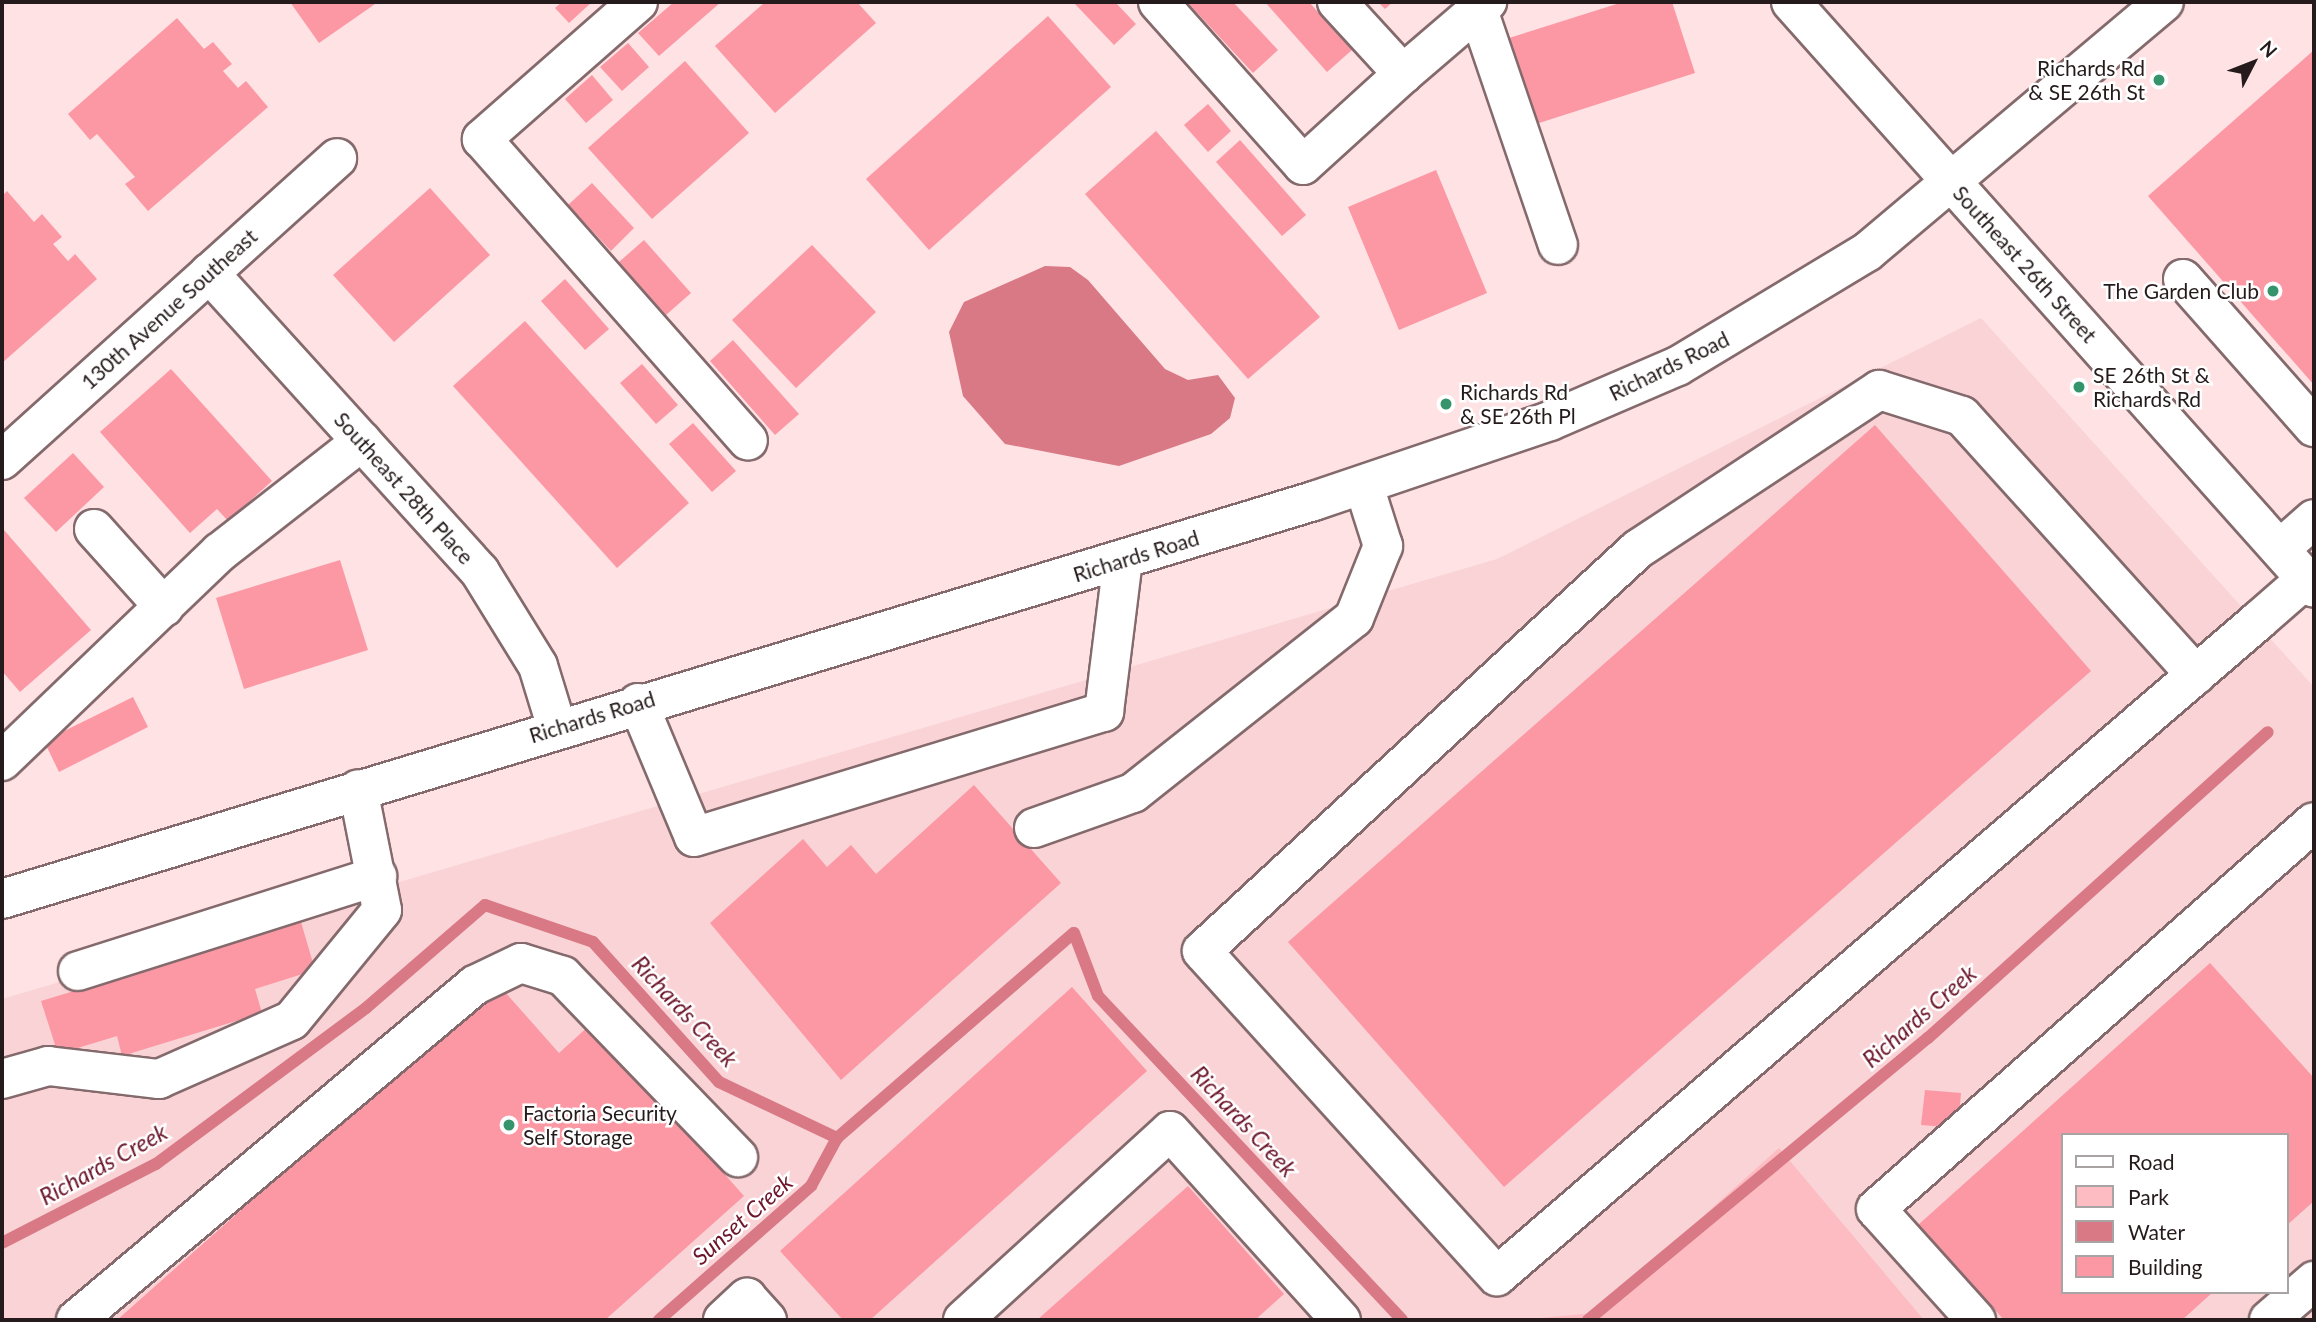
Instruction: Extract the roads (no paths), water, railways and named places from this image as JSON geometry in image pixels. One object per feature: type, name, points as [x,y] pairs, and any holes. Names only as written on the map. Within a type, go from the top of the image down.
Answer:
[{"type":"main road","points":[[638,2],[482,139],[748,441]]},
{"type":"main road","points":[[1158,2],[1303,165],[1482,6],[1558,245]]},
{"type":"main road","points":[[1337,2],[1403,75]]},
{"type":"main road","name":"Southeast 26th Street","points":[[1791,2],[2310,584]]},
{"type":"main road","name":"Richards Road","points":[[2,899],[638,703],[1123,560],[1472,451],[1678,366],[1867,252],[1953,183],[2164,2]]},
{"type":"main road","name":"130th Avenue Southeast","points":[[2,460],[337,158]]},
{"type":"main road","name":"Southeast 28th Place","points":[[209,273],[362,441],[510,612],[538,666],[558,728]]},
{"type":"main road","points":[[2183,279],[2314,427]]},
{"type":"main road","points":[[2196,675],[1962,416],[1879,390],[1638,549],[1202,951],[1497,1276],[2196,675],[2310,584]]},
{"type":"main road","points":[[2,761],[220,552],[362,441]]},
{"type":"main road","points":[[1034,828],[1133,793],[1354,618],[1383,546],[1364,485]]},
{"type":"main road","points":[[2280,550],[2314,519]]},
{"type":"main road","points":[[94,529],[164,607]]},
{"type":"main road","points":[[638,703],[695,837],[1104,712],[1123,560]]},
{"type":"main road","points":[[2,1079],[48,1066],[159,1079],[278,1031],[378,919],[383,904],[358,789]]},
{"type":"main road","points":[[1976,1320],[1876,1209],[2314,822]]},
{"type":"main road","points":[[78,971],[377,876]]},
{"type":"main road","points":[[76,1320],[475,985],[520,962],[563,976],[738,1157]]},
{"type":"main road","points":[[963,1320],[1170,1131],[1342,1320]]},
{"type":"main road","points":[[2270,1320],[2314,1281]]},
{"type":"main road","points":[[723,1320],[747,1298],[767,1320]]},
{"type":"water","points":[[1045,266],[1070,267],[1088,280],[1165,369],[1188,380],[1218,375],[1235,398],[1230,418],[1211,434],[1119,466],[1005,444],[963,396],[949,332],[964,302]]},
{"type":"waterway","name":"Richards Creek","points":[[1588,1320],[1928,1038],[2268,732]]},
{"type":"waterway","name":"Richards Creek","points":[[2,1243],[156,1164],[366,1008],[485,905],[593,942],[719,1082],[837,1138],[1074,933],[1098,996],[1402,1320]]},
{"type":"waterway","name":"Sunset Creek","points":[[659,1320],[811,1186],[837,1138]]},
{"type":"place","name":"Richards Rd & SE 26th St","points":[[2159,80]]},
{"type":"place","name":"The Garden Club","points":[[2273,291]]},
{"type":"place","name":"SE 26th St & Richards Rd","points":[[2079,387]]},
{"type":"place","name":"Richards Rd & SE 26th Pl","points":[[1446,404]]},
{"type":"place","name":"Factoria Security Self Storage","points":[[509,1125]]}]
